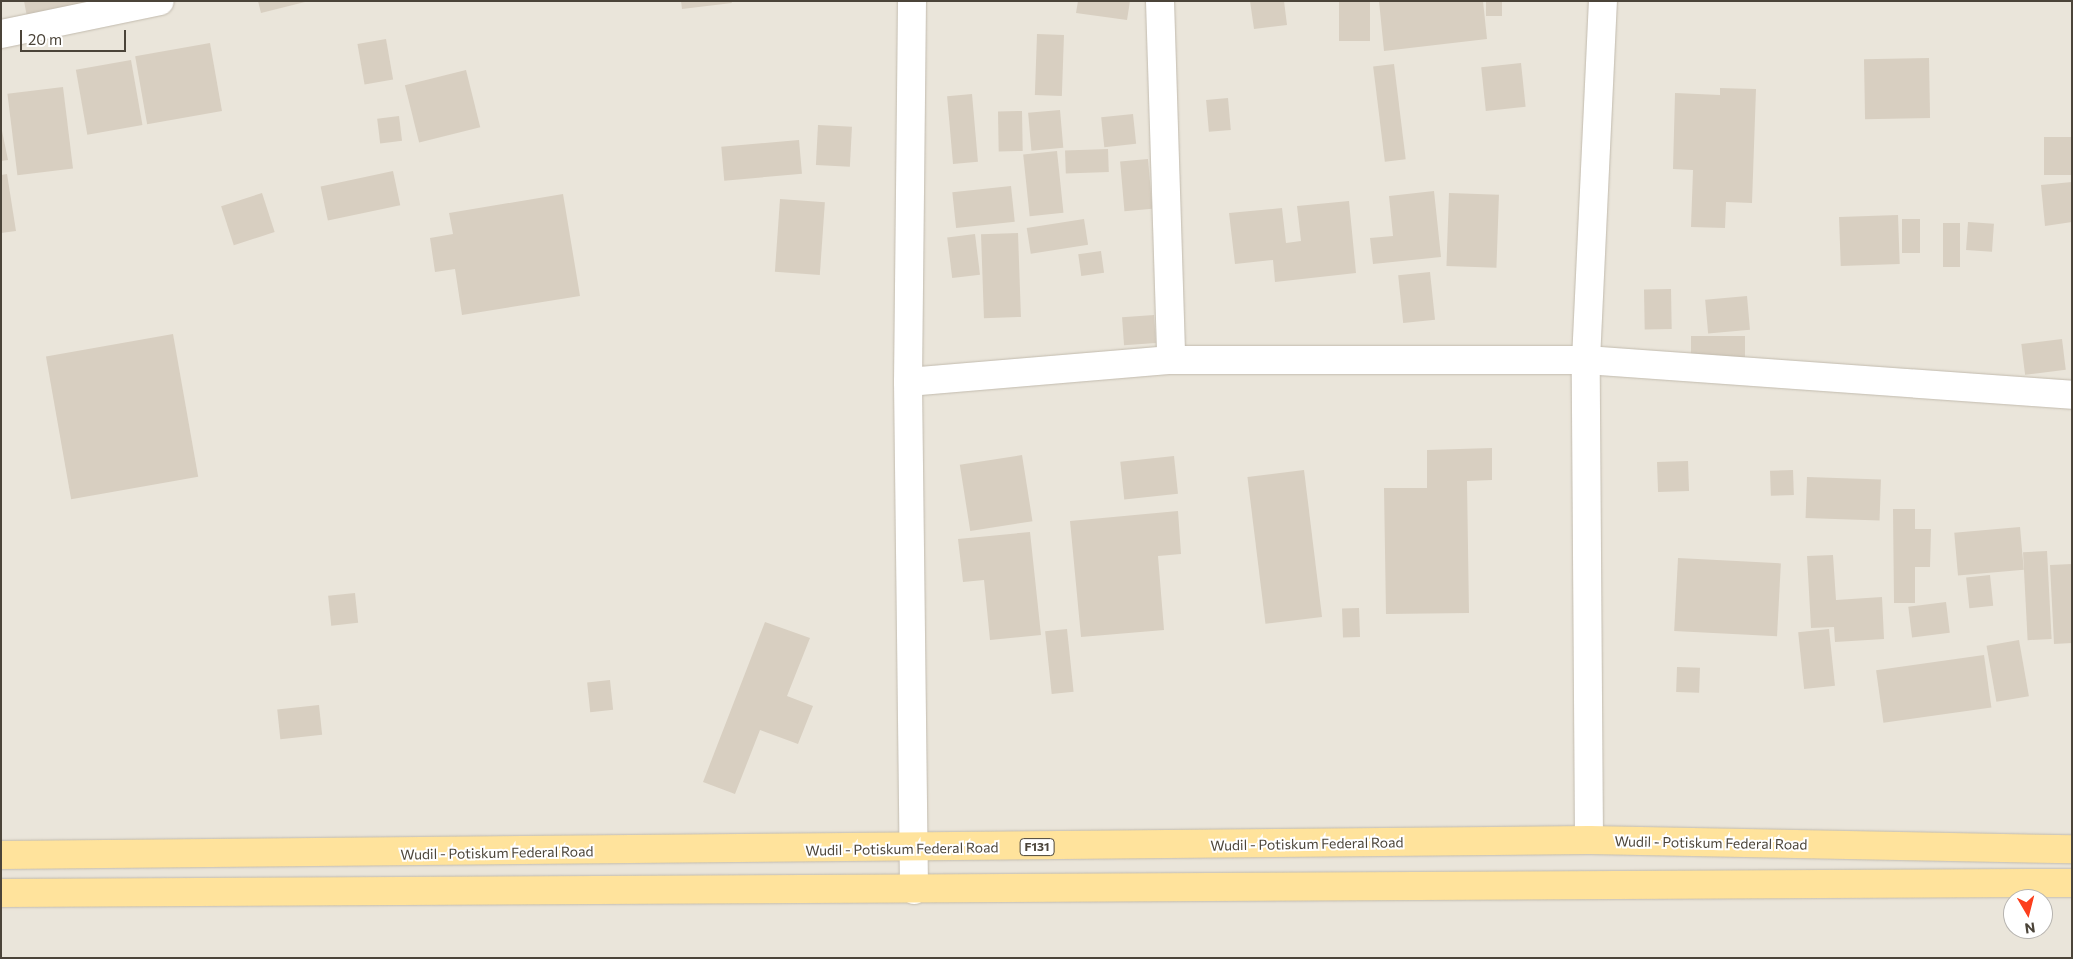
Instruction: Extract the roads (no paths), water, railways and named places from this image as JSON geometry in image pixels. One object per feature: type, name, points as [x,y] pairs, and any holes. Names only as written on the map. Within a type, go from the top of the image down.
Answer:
[{"type":"main road","name":"Wudil - Potiskum Federal Road","points":[[1,855],[913,849],[1589,840],[2072,849]]},
{"type":"main road","points":[[1650,841],[1650,882]]},
{"type":"main road","points":[[1,893],[914,890],[1650,882],[2072,883]]},
{"type":"street","points":[[1,34],[160,1]]},
{"type":"street","points":[[912,1],[908,382],[914,890]]},
{"type":"street","points":[[1160,1],[1171,360]]},
{"type":"street","points":[[1589,840],[1586,360],[1603,1]]},
{"type":"street","points":[[908,382],[1171,360],[1586,360],[2072,395]]}]
